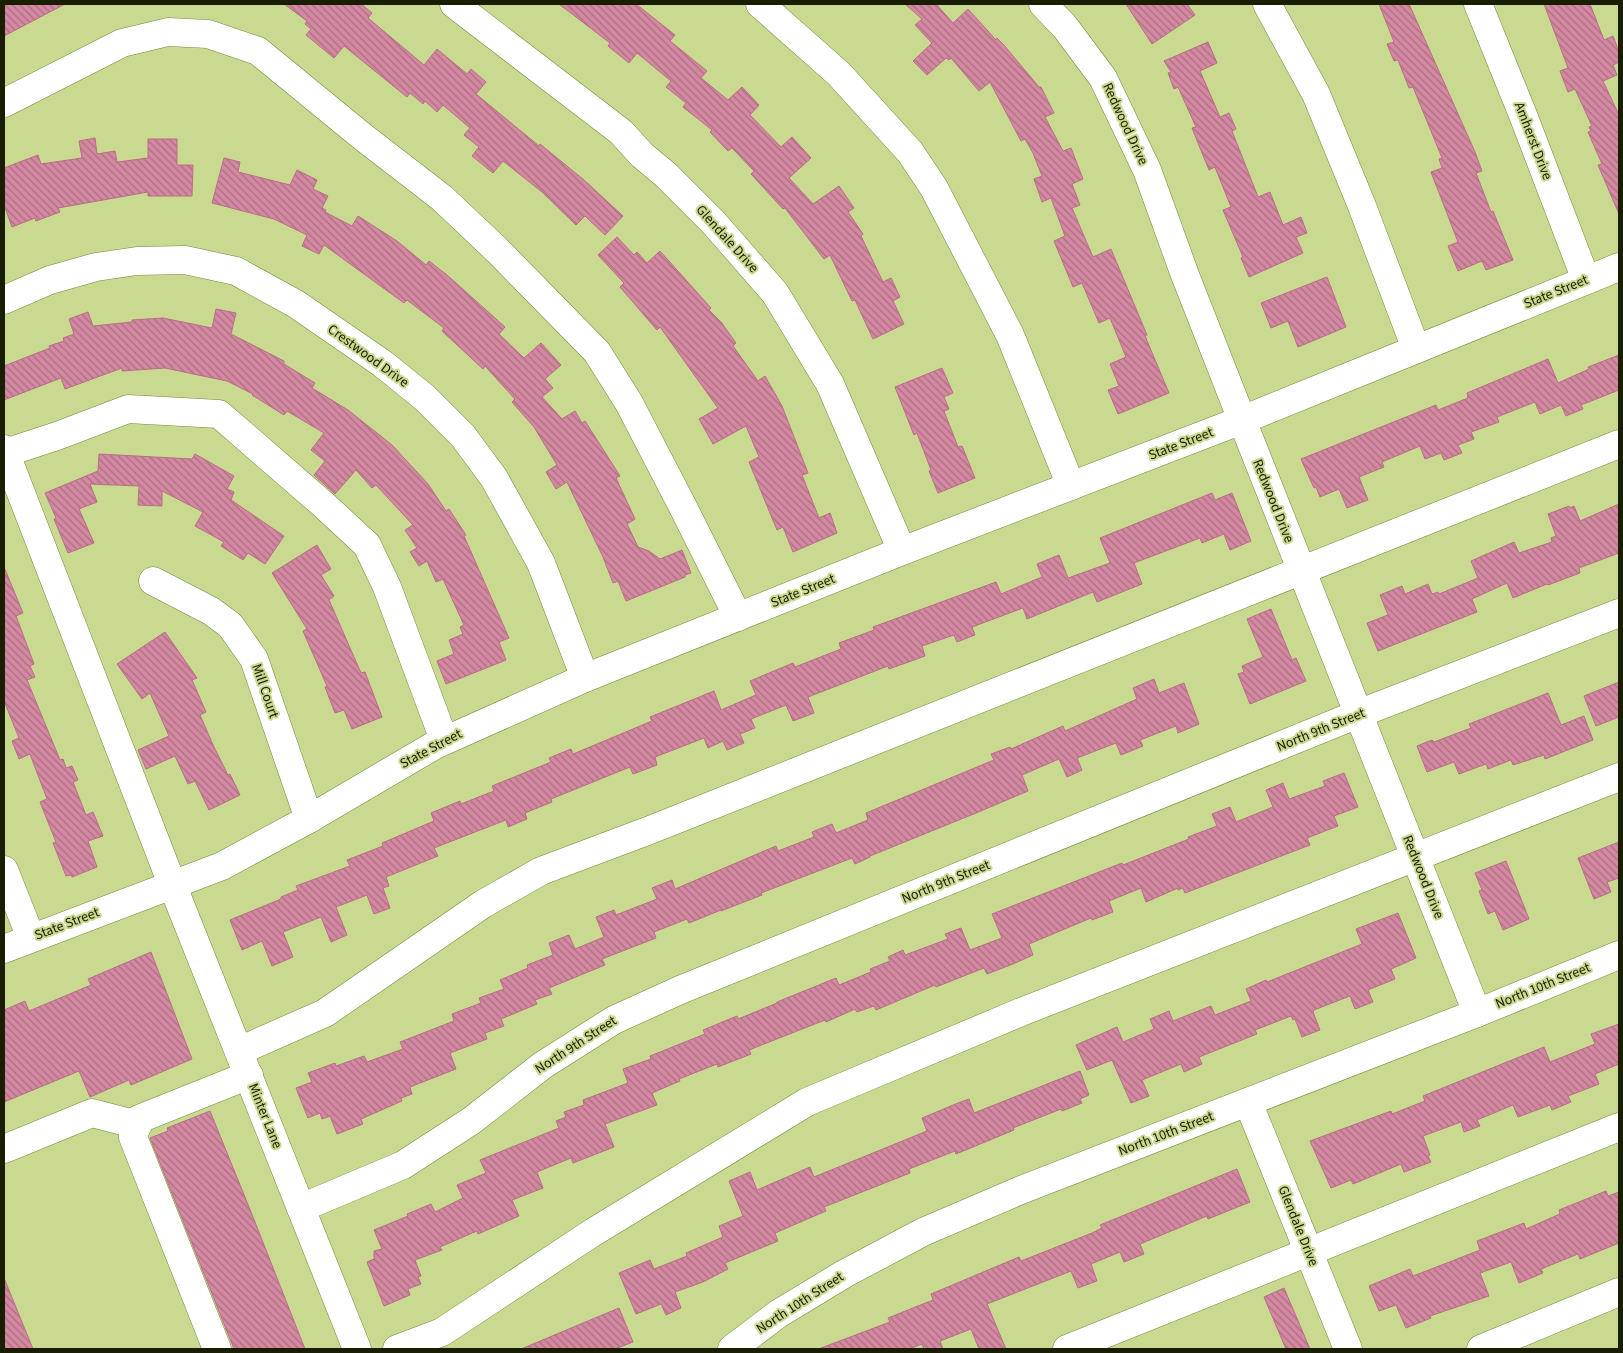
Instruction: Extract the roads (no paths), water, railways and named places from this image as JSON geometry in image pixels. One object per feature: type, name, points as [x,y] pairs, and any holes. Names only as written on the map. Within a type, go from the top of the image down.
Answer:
[{"type":"street","name":"Glendale Drive","points":[[454,4],[621,132],[642,155],[666,175],[714,223],[775,293],[830,384],[902,551]]},
{"type":"street","points":[[760,4],[838,74],[910,152],[934,188],[1010,335],[1071,486]]},
{"type":"street","name":"Redwood Drive","points":[[1043,4],[1065,27],[1103,78],[1146,170],[1185,275],[1477,1014]]},
{"type":"street","points":[[1267,4],[1316,94],[1362,206],[1416,349]]},
{"type":"street","name":"Amherst Drive","points":[[1478,4],[1586,280]]},
{"type":"street","points":[[4,104],[122,43],[168,32],[208,34],[258,51],[442,198],[497,250],[597,352],[629,403],[738,617]]},
{"type":"street","name":"Crestwood Drive","points":[[4,300],[50,280],[96,267],[137,261],[185,260],[236,271],[296,304],[390,370],[426,398],[462,436],[494,478],[541,564],[585,678]]},
{"type":"street","name":"State Street","points":[[4,949],[222,866],[309,819],[444,740],[585,678],[902,551],[1242,420],[1619,266]]},
{"type":"street","points":[[4,451],[57,436],[128,409],[219,414],[367,545],[387,587],[444,740]]},
{"type":"street","points":[[217,1349],[133,1137],[139,1119],[244,1063],[325,1013],[483,904],[541,870],[650,830],[1619,444]]},
{"type":"street","name":"Minter Lane","points":[[4,451],[172,884],[357,1349]]},
{"type":"street","name":"Mill Court","points":[[153,581],[211,611],[230,626],[254,659],[309,819]]},
{"type":"street","name":"North 9th Street","points":[[301,1208],[403,1165],[472,1122],[543,1065],[614,1020],[680,990],[1358,714],[1619,613]]},
{"type":"street","points":[[397,1349],[442,1332],[592,1232],[807,1102],[1022,1012],[1619,777]]},
{"type":"street","points":[[4,870],[31,938]]},
{"type":"street","name":"North 10th Street","points":[[732,1349],[778,1314],[844,1274],[923,1232],[1021,1190],[1477,1014],[1619,955]]},
{"type":"street","name":"Glendale Drive","points":[[1248,1102],[1348,1349]]},
{"type":"street","points":[[4,1149],[92,1113],[138,1125]]},
{"type":"street","points":[[1067,1349],[1619,1127]]},
{"type":"street","points":[[1480,1349],[1619,1292]]}]
